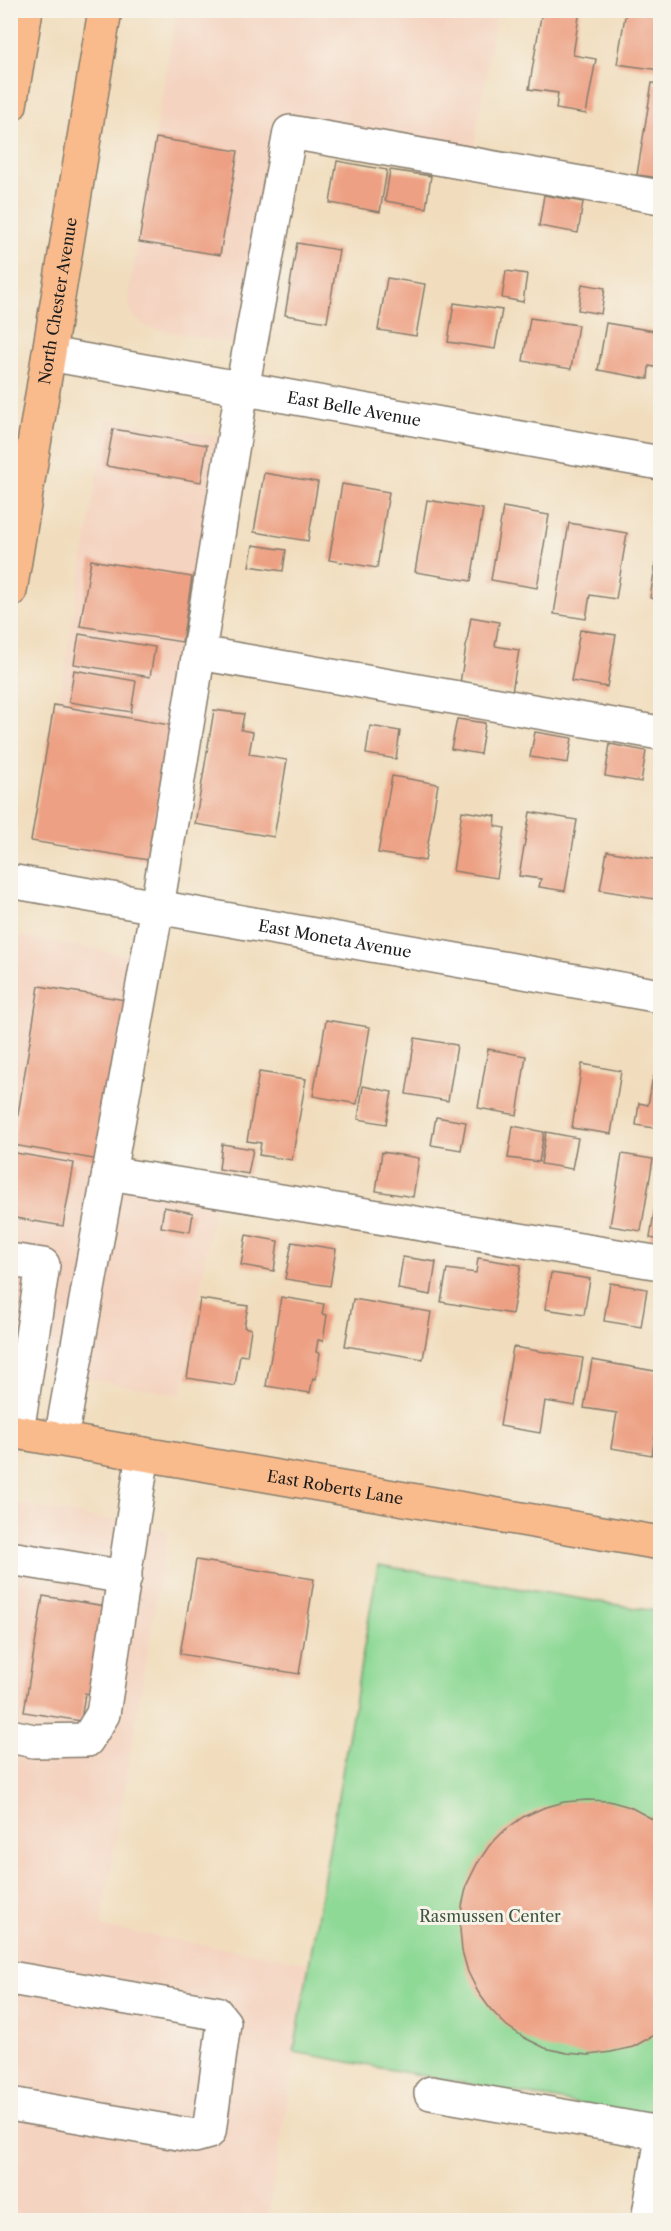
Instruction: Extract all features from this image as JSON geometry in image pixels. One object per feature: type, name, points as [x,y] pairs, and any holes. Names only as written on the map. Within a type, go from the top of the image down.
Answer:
[{"type":"main road","points":[[10,105],[26,10]]},
{"type":"main road","name":"North Chester Avenue","points":[[10,591],[105,10]]},
{"type":"main road","name":"East Roberts Lane","points":[[14,1432],[660,1543]]},
{"type":"street","points":[[61,1439],[157,907],[242,389],[290,132],[660,197]]},
{"type":"street","name":"East Belle Avenue","points":[[49,354],[660,463]]},
{"type":"street","points":[[199,653],[660,733]]},
{"type":"street","name":"East Moneta Avenue","points":[[10,881],[660,996]]},
{"type":"street","points":[[109,1173],[660,1263]]},
{"type":"street","points":[[10,1260],[43,1265],[14,1432]]},
{"type":"street","points":[[10,1736],[34,1741],[87,1740],[103,1714],[143,1454]]},
{"type":"street","points":[[10,1558],[125,1577]]},
{"type":"street","points":[[10,1978],[216,2013],[224,2023],[208,2132],[195,2136],[10,2104]]},
{"type":"street","points":[[431,2093],[660,2144],[648,2220]]},
{"type":"shaded area","points":[[176,11],[497,11],[473,150],[278,116],[240,345],[147,328],[133,316],[128,298]]},
{"type":"shaded area","points":[[107,418],[224,438],[152,863],[35,843]]},
{"type":"shaded area","points":[[19,936],[156,960],[123,1154],[220,1171],[182,1395],[11,1366],[10,988]]},
{"type":"shaded area","points":[[10,1503],[168,1530],[101,1927],[311,1963],[267,2220],[11,2220]]},
{"type":"green space","name":"Rasmussen Center","points":[[378,1565],[660,1612],[660,2119],[294,2052]]},
{"type":"building","points":[[542,10],[580,10],[573,55],[596,59],[586,114],[556,109],[558,93],[529,89]]},
{"type":"building","points":[[626,10],[642,13],[643,10],[660,10],[660,70],[617,64]]},
{"type":"building","points":[[652,83],[660,84],[660,178],[637,175]]},
{"type":"building","points":[[156,138],[238,151],[220,255],[139,242]]},
{"type":"building","points":[[337,161],[387,170],[380,212],[330,203]]},
{"type":"building","points":[[390,170],[431,176],[426,208],[385,201]]},
{"type":"building","points":[[544,195],[583,202],[578,233],[539,226]]},
{"type":"building","points":[[297,243],[339,250],[327,322],[285,315]]},
{"type":"building","points":[[506,271],[527,274],[523,302],[502,298]]},
{"type":"building","points":[[387,278],[425,284],[416,336],[378,330]]},
{"type":"building","points":[[582,284],[605,288],[601,314],[578,310]]},
{"type":"building","points":[[454,303],[502,310],[495,349],[448,342]]},
{"type":"building","points":[[530,318],[578,325],[571,369],[523,361]]},
{"type":"building","points":[[606,323],[660,332],[660,368],[649,366],[648,379],[598,370]]},
{"type":"building","points":[[113,429],[207,445],[201,482],[106,466]]},
{"type":"building","points":[[264,473],[318,482],[308,541],[254,532]]},
{"type":"building","points":[[342,484],[389,492],[377,568],[329,560]]},
{"type":"building","points":[[427,500],[483,509],[471,581],[415,572]]},
{"type":"building","points":[[503,507],[549,515],[537,588],[491,580]]},
{"type":"building","points":[[569,523],[627,533],[616,599],[590,595],[586,619],[554,614]]},
{"type":"building","points":[[660,542],[660,600],[650,598]]},
{"type":"building","points":[[253,545],[286,550],[283,571],[249,566]]},
{"type":"building","points":[[91,560],[192,577],[182,642],[80,626]]},
{"type":"building","points":[[471,617],[499,622],[495,646],[519,650],[512,692],[460,683]]},
{"type":"building","points":[[580,630],[616,635],[607,687],[571,681]]},
{"type":"building","points":[[79,634],[155,647],[150,677],[74,664]]},
{"type":"building","points":[[74,670],[136,681],[131,712],[69,702]]},
{"type":"building","points":[[54,705],[170,725],[148,860],[31,841]]},
{"type":"building","points":[[214,710],[244,714],[241,730],[253,732],[249,754],[287,760],[274,837],[195,824]]},
{"type":"building","points":[[457,719],[485,723],[480,754],[451,749]]},
{"type":"building","points":[[370,726],[400,731],[396,759],[366,754]]},
{"type":"building","points":[[535,732],[572,738],[568,763],[530,757]]},
{"type":"building","points":[[610,744],[646,751],[641,782],[605,776]]},
{"type":"building","points":[[392,776],[438,784],[425,861],[378,853]]},
{"type":"building","points":[[462,811],[496,816],[495,826],[505,828],[497,878],[453,871]]},
{"type":"building","points":[[530,812],[577,820],[565,891],[539,887],[541,879],[519,876]]},
{"type":"building","points":[[607,851],[660,860],[654,899],[600,890]]},
{"type":"building","points":[[39,986],[126,1000],[99,1160],[13,1145]]},
{"type":"building","points":[[326,1020],[370,1027],[357,1104],[313,1096]]},
{"type":"building","points":[[415,1038],[457,1045],[448,1101],[406,1094]]},
{"type":"building","points":[[488,1049],[526,1056],[517,1115],[478,1108]]},
{"type":"building","points":[[582,1064],[621,1071],[611,1134],[572,1128]]},
{"type":"building","points":[[259,1072],[306,1079],[292,1160],[259,1155],[261,1143],[247,1141]]},
{"type":"building","points":[[653,1077],[660,1078],[660,1129],[636,1125],[639,1103],[648,1105]]},
{"type":"building","points":[[363,1086],[392,1092],[386,1124],[358,1119]]},
{"type":"building","points":[[436,1117],[466,1122],[461,1150],[431,1145]]},
{"type":"building","points":[[513,1126],[544,1132],[539,1162],[508,1158]]},
{"type":"building","points":[[546,1132],[578,1138],[572,1169],[541,1164]]},
{"type":"building","points":[[222,1144],[253,1149],[248,1174],[219,1169]]},
{"type":"building","points":[[10,1152],[74,1163],[63,1226],[10,1217]]},
{"type":"building","points":[[382,1152],[419,1158],[413,1197],[376,1191]]},
{"type":"building","points":[[622,1154],[653,1159],[641,1231],[610,1226]]},
{"type":"building","points":[[655,1206],[660,1207],[660,1240],[650,1238]]},
{"type":"building","points":[[164,1207],[193,1213],[190,1232],[161,1227]]},
{"type":"building","points":[[246,1235],[278,1241],[274,1271],[241,1265]]},
{"type":"building","points":[[292,1242],[336,1249],[330,1286],[285,1279]]},
{"type":"building","points":[[403,1257],[436,1262],[431,1295],[398,1289]]},
{"type":"building","points":[[478,1258],[521,1265],[512,1314],[441,1302],[447,1269],[476,1273]]},
{"type":"building","points":[[551,1273],[590,1279],[584,1315],[545,1309]]},
{"type":"building","points":[[610,1283],[647,1289],[641,1327],[604,1321]]},
{"type":"building","points":[[281,1297],[324,1304],[322,1314],[327,1315],[323,1341],[318,1340],[316,1352],[320,1353],[316,1379],[313,1378],[310,1393],[266,1386]]},
{"type":"building","points":[[200,1299],[248,1306],[244,1327],[251,1329],[247,1356],[240,1355],[235,1386],[187,1378]]},
{"type":"building","points":[[353,1299],[431,1312],[423,1359],[345,1346]]},
{"type":"building","points":[[513,1347],[583,1358],[575,1406],[545,1401],[540,1433],[500,1426]]},
{"type":"building","points":[[592,1360],[660,1372],[660,1404],[652,1455],[611,1448],[617,1413],[584,1408]]},
{"type":"building","points":[[660,1438],[660,1464],[655,1463]]},
{"type":"building","points":[[196,1560],[314,1579],[299,1674],[180,1654]]},
{"type":"building","points":[[43,1596],[105,1606],[98,1695],[85,1693],[81,1721],[24,1712]]},
{"type":"building","points":[[609,1801],[630,1807],[660,1823],[660,2032],[633,2047],[589,2055],[545,2048],[507,2026],[478,1992],[468,1972],[462,1951],[460,1929],[467,1884],[489,1846],[523,1817],[564,1802]]}]
